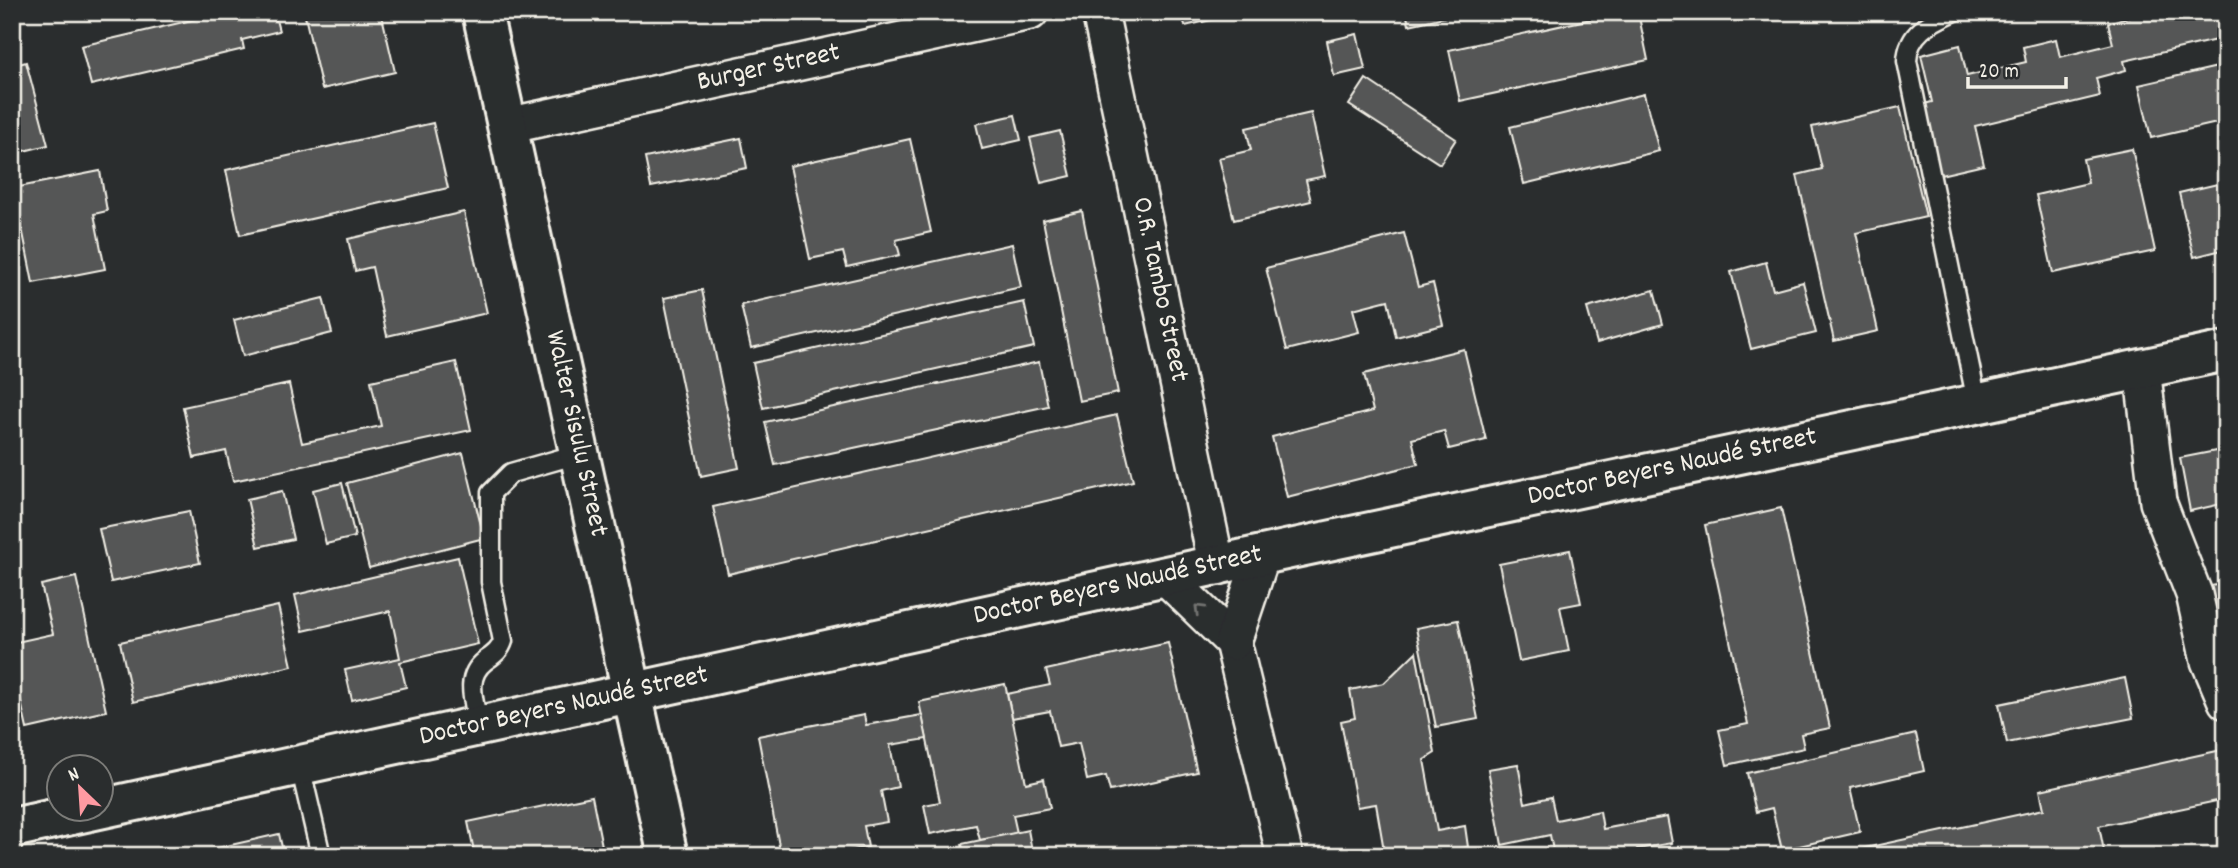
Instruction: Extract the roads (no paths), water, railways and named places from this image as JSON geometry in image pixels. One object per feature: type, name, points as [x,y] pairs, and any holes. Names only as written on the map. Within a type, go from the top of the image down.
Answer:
[{"type":"main road","name":"Walter Sisulu Street","points":[[482,12],[668,856]]},
{"type":"main road","name":"Doctor Beyers Naudé Street","points":[[12,828],[1217,567],[1262,555],[2226,351]]},
{"type":"street","name":"Burger Street","points":[[507,126],[1030,12]]},
{"type":"street","name":"O.R. Tambo Street","points":[[1101,12],[1217,567]]},
{"type":"street","points":[[2142,368],[2158,502],[2194,594],[2209,661],[2226,701]]},
{"type":"street","points":[[1262,555],[1233,642],[1285,856]]},
{"type":"street","points":[[1166,577],[1233,642]]},
{"type":"lane","points":[[1953,12],[1919,32],[1910,43],[1907,61],[1977,402]]},
{"type":"lane","points":[[479,727],[471,679],[474,670],[500,649],[503,641],[491,582],[491,493],[512,472],[578,454]]},
{"type":"lane","points":[[300,766],[321,856]]}]
